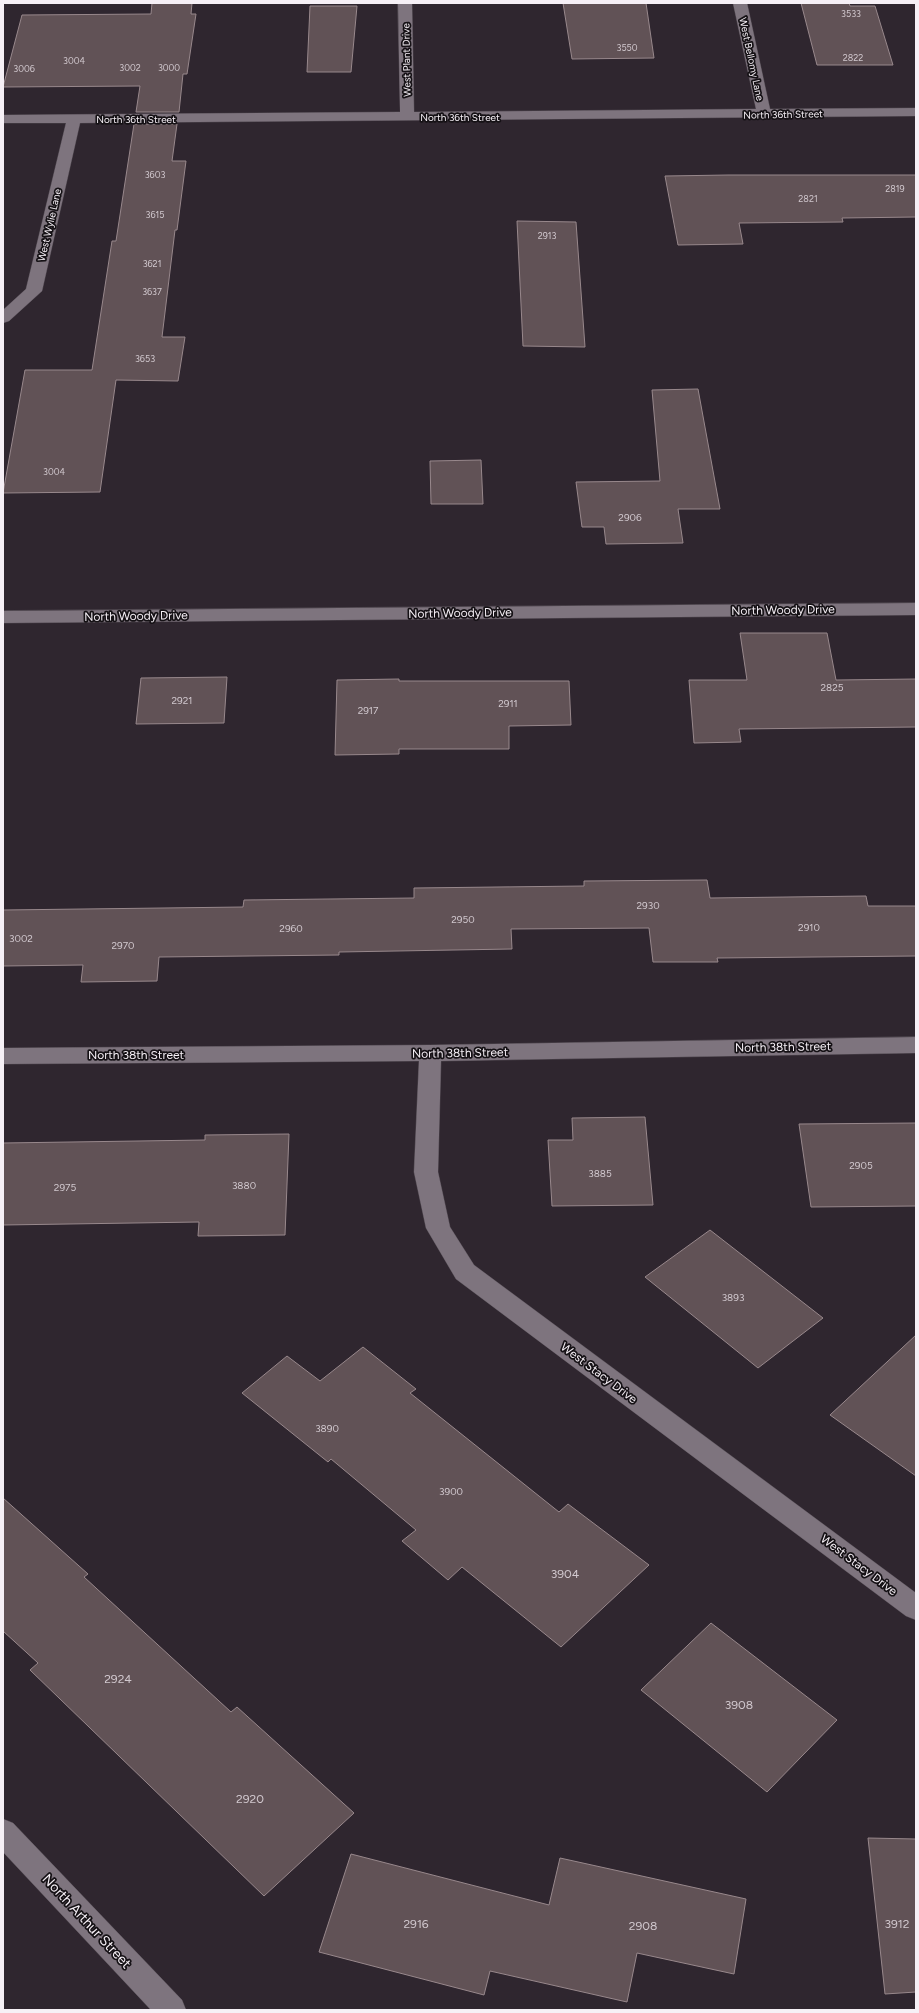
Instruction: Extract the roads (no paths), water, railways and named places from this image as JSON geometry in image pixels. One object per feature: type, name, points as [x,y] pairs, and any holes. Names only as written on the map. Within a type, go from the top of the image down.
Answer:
[{"type":"street","name":"West Plant Drive","points":[[405,3],[407,117]]},
{"type":"street","name":"West Bellomy Lane","points":[[740,3],[764,114]]},
{"type":"street","name":"North 36th Street","points":[[3,120],[916,112]]},
{"type":"street","name":"West Wylie Lane","points":[[3,318],[34,290],[74,119]]},
{"type":"street","name":"North Woody Drive","points":[[3,617],[916,608]]},
{"type":"street","name":"North 38th Street","points":[[3,1056],[430,1053],[916,1045]]},
{"type":"street","name":"West Stacy Drive","points":[[430,1053],[426,1172],[438,1228],[465,1272],[916,1608]]},
{"type":"street","name":"North Arthur Street","points":[[3,1832],[171,2010]]}]
